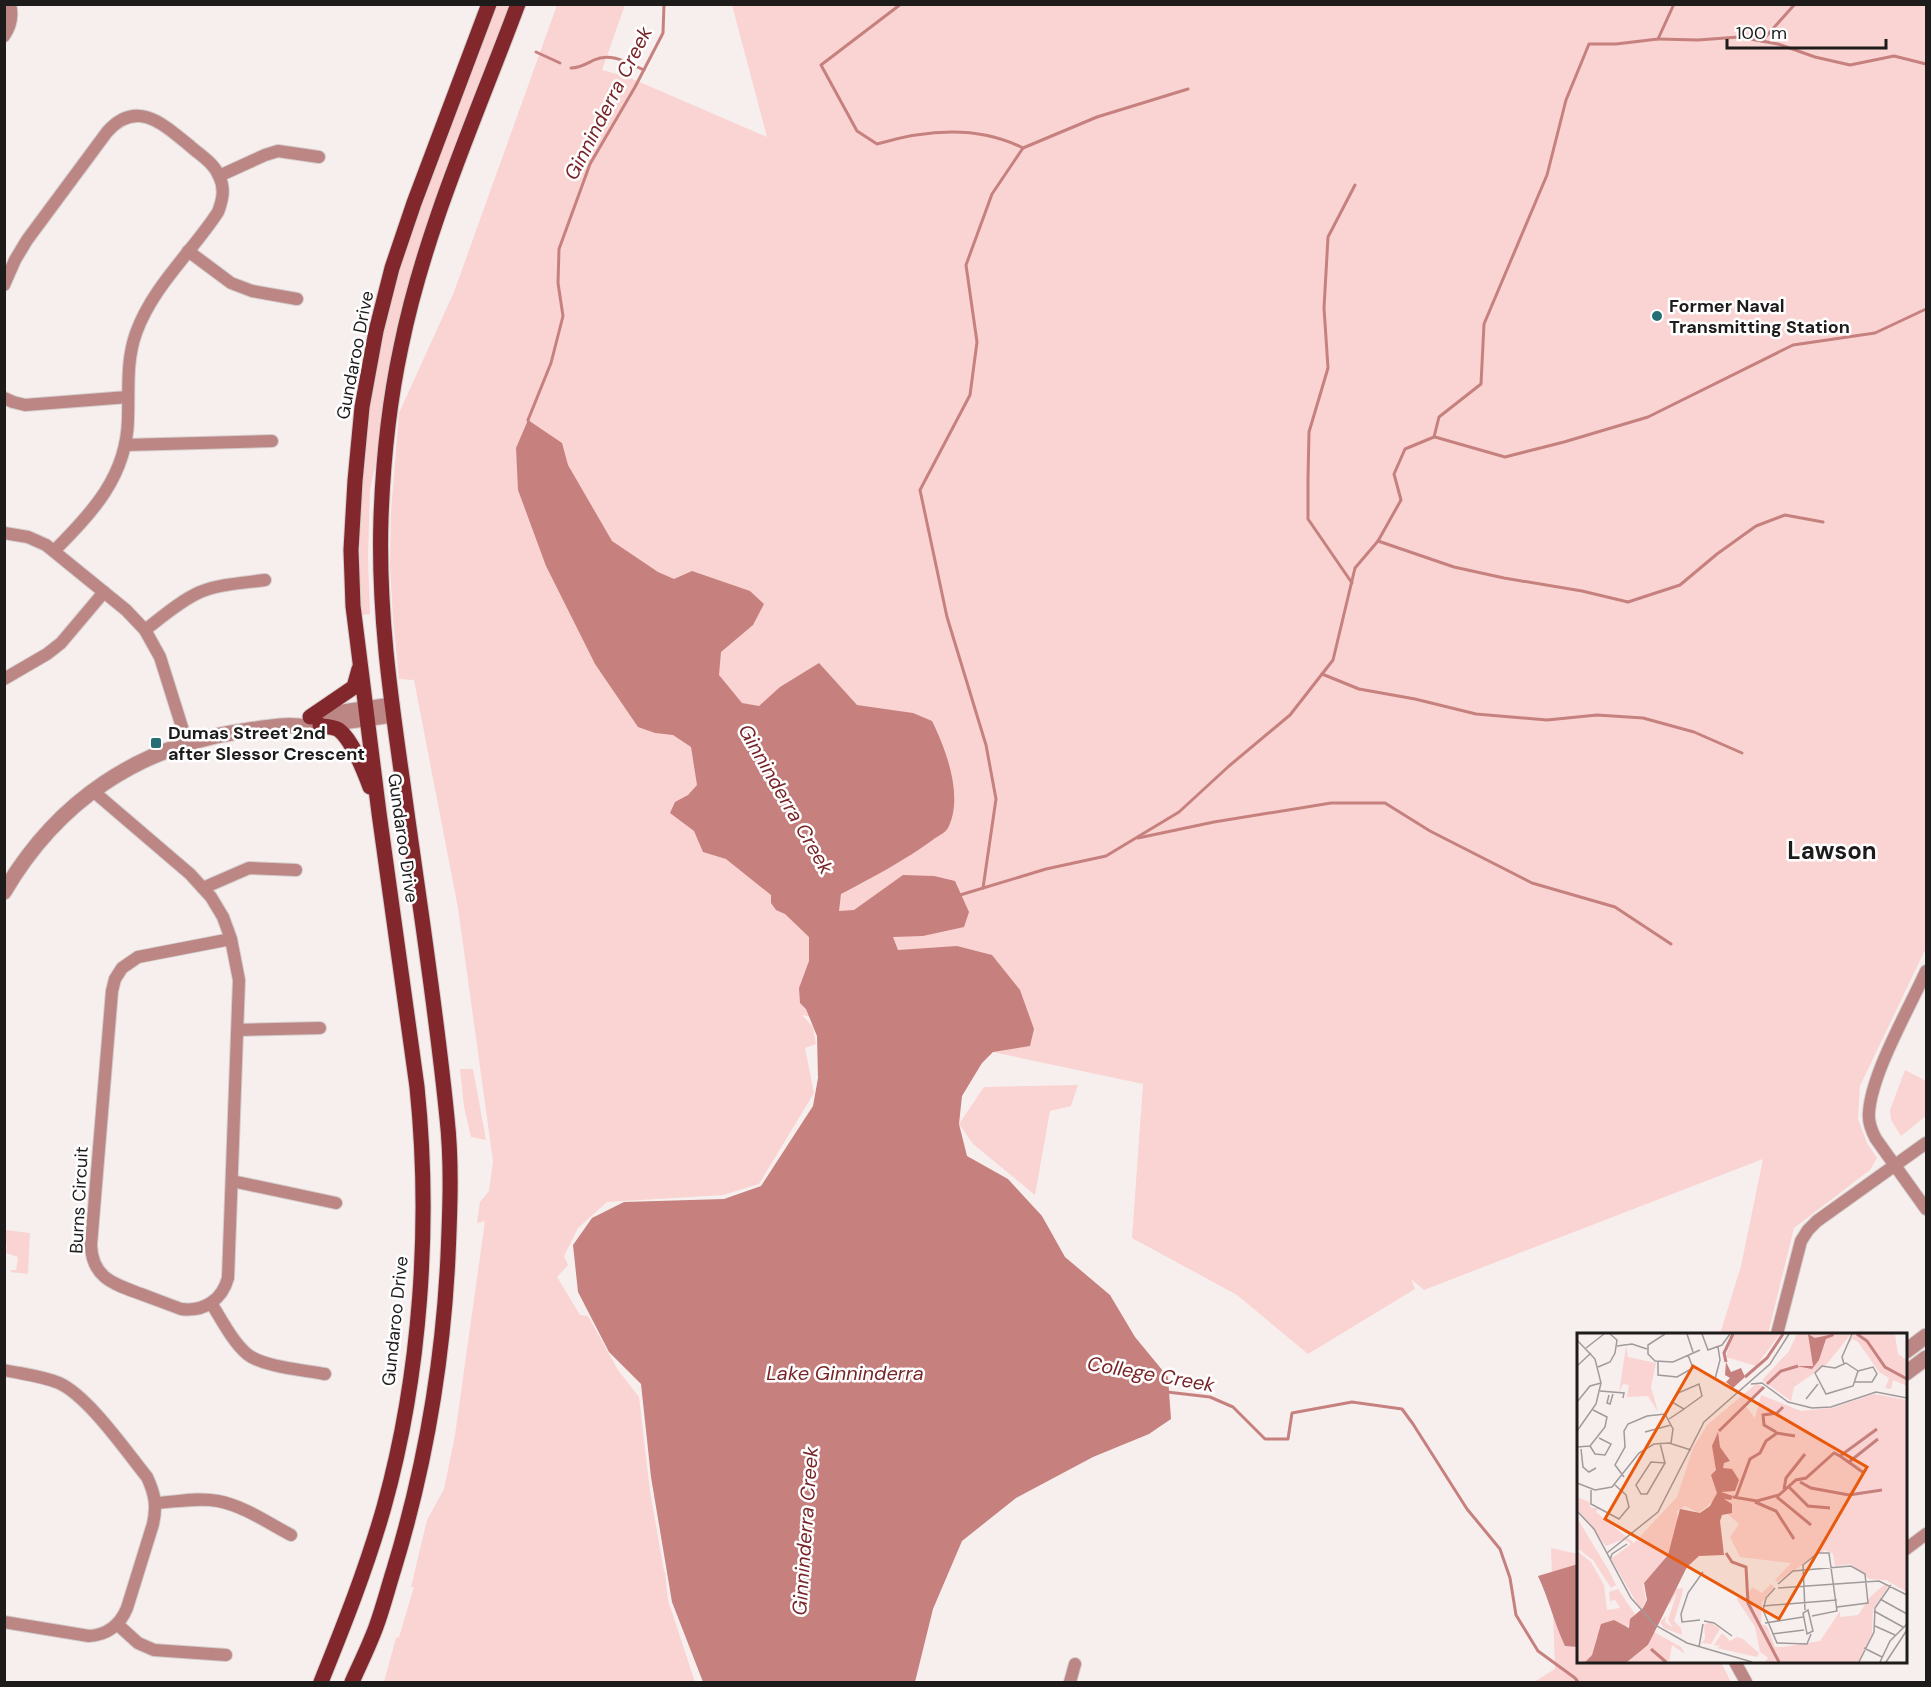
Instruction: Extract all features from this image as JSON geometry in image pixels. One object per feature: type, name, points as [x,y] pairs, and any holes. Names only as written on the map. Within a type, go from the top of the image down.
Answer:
[{"type":"main road","name":"Gundaroo Drive","points":[[321,1683],[352,1603],[384,1506],[408,1391],[418,1314],[423,1230],[420,1121],[353,606],[351,550],[362,407],[376,331],[392,268],[489,4]]},
{"type":"main road","name":"Gundaroo Drive","points":[[352,1683],[377,1624],[405,1534],[433,1407],[445,1312],[450,1219],[448,1123],[392,710],[381,610],[381,521],[387,423],[400,348],[417,282],[434,228],[518,4]]},
{"type":"main road","points":[[360,666],[354,687],[315,721],[338,729],[346,738],[362,765],[379,813]]},
{"type":"street","points":[[4,36],[9,29],[12,17],[10,4]]},
{"type":"street","points":[[4,285],[27,240],[107,132],[122,120],[141,116],[159,122],[209,162],[219,176],[223,188],[218,212],[153,299],[141,322],[130,359],[128,422],[125,445],[117,469],[99,502],[54,551]]},
{"type":"street","points":[[219,176],[278,151],[319,157]]},
{"type":"street","points":[[188,251],[231,283],[252,291],[297,299]]},
{"type":"street","points":[[4,398],[25,405],[128,397]]},
{"type":"street","points":[[125,445],[272,441]]},
{"type":"street","points":[[4,533],[28,537],[54,551],[133,616],[145,630],[160,657],[187,743]]},
{"type":"street","points":[[145,630],[199,592],[265,580]]},
{"type":"street","points":[[4,680],[54,649],[104,592]]},
{"type":"street","points":[[4,892],[17,871],[50,829],[93,791],[138,763],[187,743],[238,732],[292,724],[306,727],[315,721],[392,710]]},
{"type":"street","points":[[93,791],[183,867],[203,888],[223,917],[231,939],[239,980],[228,1278],[220,1295],[211,1303],[237,1343],[248,1355],[265,1363],[325,1374]]},
{"type":"street","points":[[203,888],[249,868],[296,870]]},
{"type":"street","name":"Burns Circuit","points":[[211,1303],[194,1310],[182,1309],[117,1285],[106,1279],[98,1269],[92,1258],[91,1245],[112,991],[115,979],[122,968],[138,957],[231,939]]},
{"type":"street","points":[[1926,971],[1885,1059],[1870,1106],[1869,1120],[1873,1133],[1926,1209]]},
{"type":"street","points":[[238,1030],[320,1028]]},
{"type":"street","points":[[1778,1333],[1799,1248],[1808,1230],[1817,1221],[1926,1143]]},
{"type":"street","points":[[232,1181],[336,1203]]},
{"type":"street","points":[[1907,1350],[1926,1336]]},
{"type":"street","points":[[1907,1372],[1926,1358]]},
{"type":"street","points":[[4,1370],[59,1383],[81,1398],[147,1477],[156,1503],[153,1524],[127,1608],[117,1624],[107,1632],[89,1636],[4,1622]]},
{"type":"street","points":[[156,1503],[199,1500],[233,1505],[291,1535]]},
{"type":"street","points":[[1907,1548],[1926,1534]]},
{"type":"street","points":[[117,1624],[138,1643],[154,1650],[226,1655]]},
{"type":"street","points":[[1736,1663],[1746,1683]]},
{"type":"street","points":[[1070,1683],[1075,1664]]},
{"type":"shaded area","points":[[495,5],[511,5],[462,134],[380,444],[370,490],[368,557],[370,614],[361,615],[362,472],[375,366],[406,248]]},
{"type":"shaded area","points":[[557,5],[625,5],[602,70],[628,77],[767,137],[732,5],[1926,5],[1926,948],[1860,1086],[1858,1119],[1867,1143],[1877,1158],[1870,1170],[1794,1228],[1768,1333],[1720,1333],[1741,1266],[1763,1159],[1424,1290],[1411,1279],[1415,1289],[1308,1354],[1237,1295],[1132,1238],[1143,1084],[802,1015],[813,1027],[816,1044],[805,1048],[814,1093],[759,1184],[723,1195],[607,1202],[578,1228],[564,1256],[568,1265],[557,1277],[580,1315],[588,1316],[618,1370],[639,1397],[650,1491],[668,1600],[695,1682],[384,1682],[396,1638],[399,1637],[414,1587],[411,1587],[427,1520],[444,1489],[455,1435],[485,1221],[477,1223],[480,1202],[489,1191],[493,1161],[458,908],[414,680],[399,679],[390,565],[391,512],[399,413],[454,292]]},
{"type":"shaded area","points":[[460,1069],[473,1069],[486,1140],[471,1137],[464,1107]]},
{"type":"shaded area","points":[[1905,1070],[1926,1081],[1926,1116],[1901,1136],[1891,1120],[1890,1110]]},
{"type":"shaded area","points":[[1078,1085],[1071,1106],[1050,1111],[1035,1195],[973,1144],[959,1124],[984,1087]]},
{"type":"shaded area","points":[[5,1230],[30,1233],[28,1274],[10,1272],[16,1270],[18,1257],[6,1253]]},
{"type":"shaded area","points":[[1551,1548],[1577,1554],[1577,1663],[1722,1663],[1731,1682],[1534,1682],[1555,1669]]},
{"type":"water","name":"Lake Ginninderra","points":[[528,420],[562,443],[568,465],[612,541],[658,572],[674,579],[692,571],[750,591],[764,604],[753,625],[721,652],[719,675],[742,703],[759,706],[780,687],[819,663],[857,705],[913,713],[932,721],[943,745],[954,788],[952,816],[948,828],[900,862],[841,894],[839,911],[854,910],[903,875],[934,876],[955,881],[969,912],[964,927],[923,936],[893,937],[898,950],[957,946],[992,955],[1020,990],[1034,1029],[1030,1046],[993,1052],[982,1063],[962,1096],[959,1124],[967,1156],[1008,1179],[1042,1216],[1065,1257],[1110,1295],[1135,1337],[1168,1377],[1171,1419],[1149,1434],[1093,1457],[1016,1498],[962,1541],[933,1609],[915,1682],[703,1682],[672,1602],[651,1477],[641,1384],[609,1352],[578,1292],[573,1245],[592,1218],[624,1202],[724,1199],[761,1186],[813,1106],[818,1078],[817,1036],[806,1009],[800,1003],[799,988],[809,961],[809,937],[785,914],[776,910],[771,903],[771,895],[726,859],[703,852],[694,831],[670,813],[675,802],[688,795],[697,785],[691,747],[673,735],[655,733],[638,727],[595,664],[546,566],[518,490],[516,448]]},
{"type":"water","points":[[1577,1564],[1577,1647],[1565,1646],[1538,1576]]},
{"type":"waterway","name":"Ginninderra Creek","points":[[529,424],[528,420],[551,363],[563,316],[558,283],[559,249],[590,164],[635,87],[663,33],[664,4]]},
{"type":"waterway","points":[[901,4],[821,65],[857,131],[877,144],[913,135],[951,132],[988,136],[1023,148]]},
{"type":"waterway","points":[[960,895],[1046,869],[1106,856],[1179,812],[1290,715],[1333,660],[1355,568],[1378,541],[1401,500],[1394,474],[1405,449],[1434,437],[1439,417],[1481,384],[1484,324],[1547,175],[1566,100],[1589,44],[1616,44],[1658,39],[1674,4]]},
{"type":"waterway","points":[[1762,41],[1795,4]]},
{"type":"waterway","points":[[1658,39],[1698,40],[1739,37],[1778,44],[1815,57],[1850,65],[1894,56],[1926,64]]},
{"type":"waterway","points":[[536,52],[560,63]]},
{"type":"waterway","points":[[571,68],[607,57],[619,59],[644,70]]},
{"type":"waterway","points":[[983,888],[996,799],[986,745],[947,617],[920,490],[970,395],[977,342],[966,265],[992,194],[1023,148],[1097,117],[1188,89]]},
{"type":"waterway","points":[[1352,583],[1308,519],[1308,479],[1309,432],[1328,368],[1324,308],[1328,237],[1355,185]]},
{"type":"waterway","points":[[1435,437],[1505,457],[1564,442],[1648,417],[1793,345],[1875,333],[1926,309]]},
{"type":"waterway","points":[[1378,541],[1454,567],[1628,602],[1680,585],[1756,526],[1785,515],[1823,522]]},
{"type":"waterway","points":[[1322,674],[1359,689],[1415,699],[1476,714],[1547,720],[1597,715],[1643,718],[1694,732],[1742,753]]},
{"type":"waterway","points":[[1138,838],[1214,822],[1331,803],[1385,803],[1430,831],[1532,883],[1615,907],[1671,944]]},
{"type":"waterway","name":"College Creek","points":[[1167,1392],[1210,1397],[1233,1407],[1265,1439],[1288,1439],[1292,1413],[1352,1402],[1402,1409],[1467,1509],[1500,1549],[1510,1578],[1516,1615],[1538,1651],[1578,1682]]},
{"type":"place","name":"Former Naval Transmitting Station","points":[[1657,316]]},
{"type":"place","name":"Dumas Street 2nd after Slessor Crescent","points":[[156,743]]},
{"type":"district","name":"Lawson","points":[[1832,850]]}]
